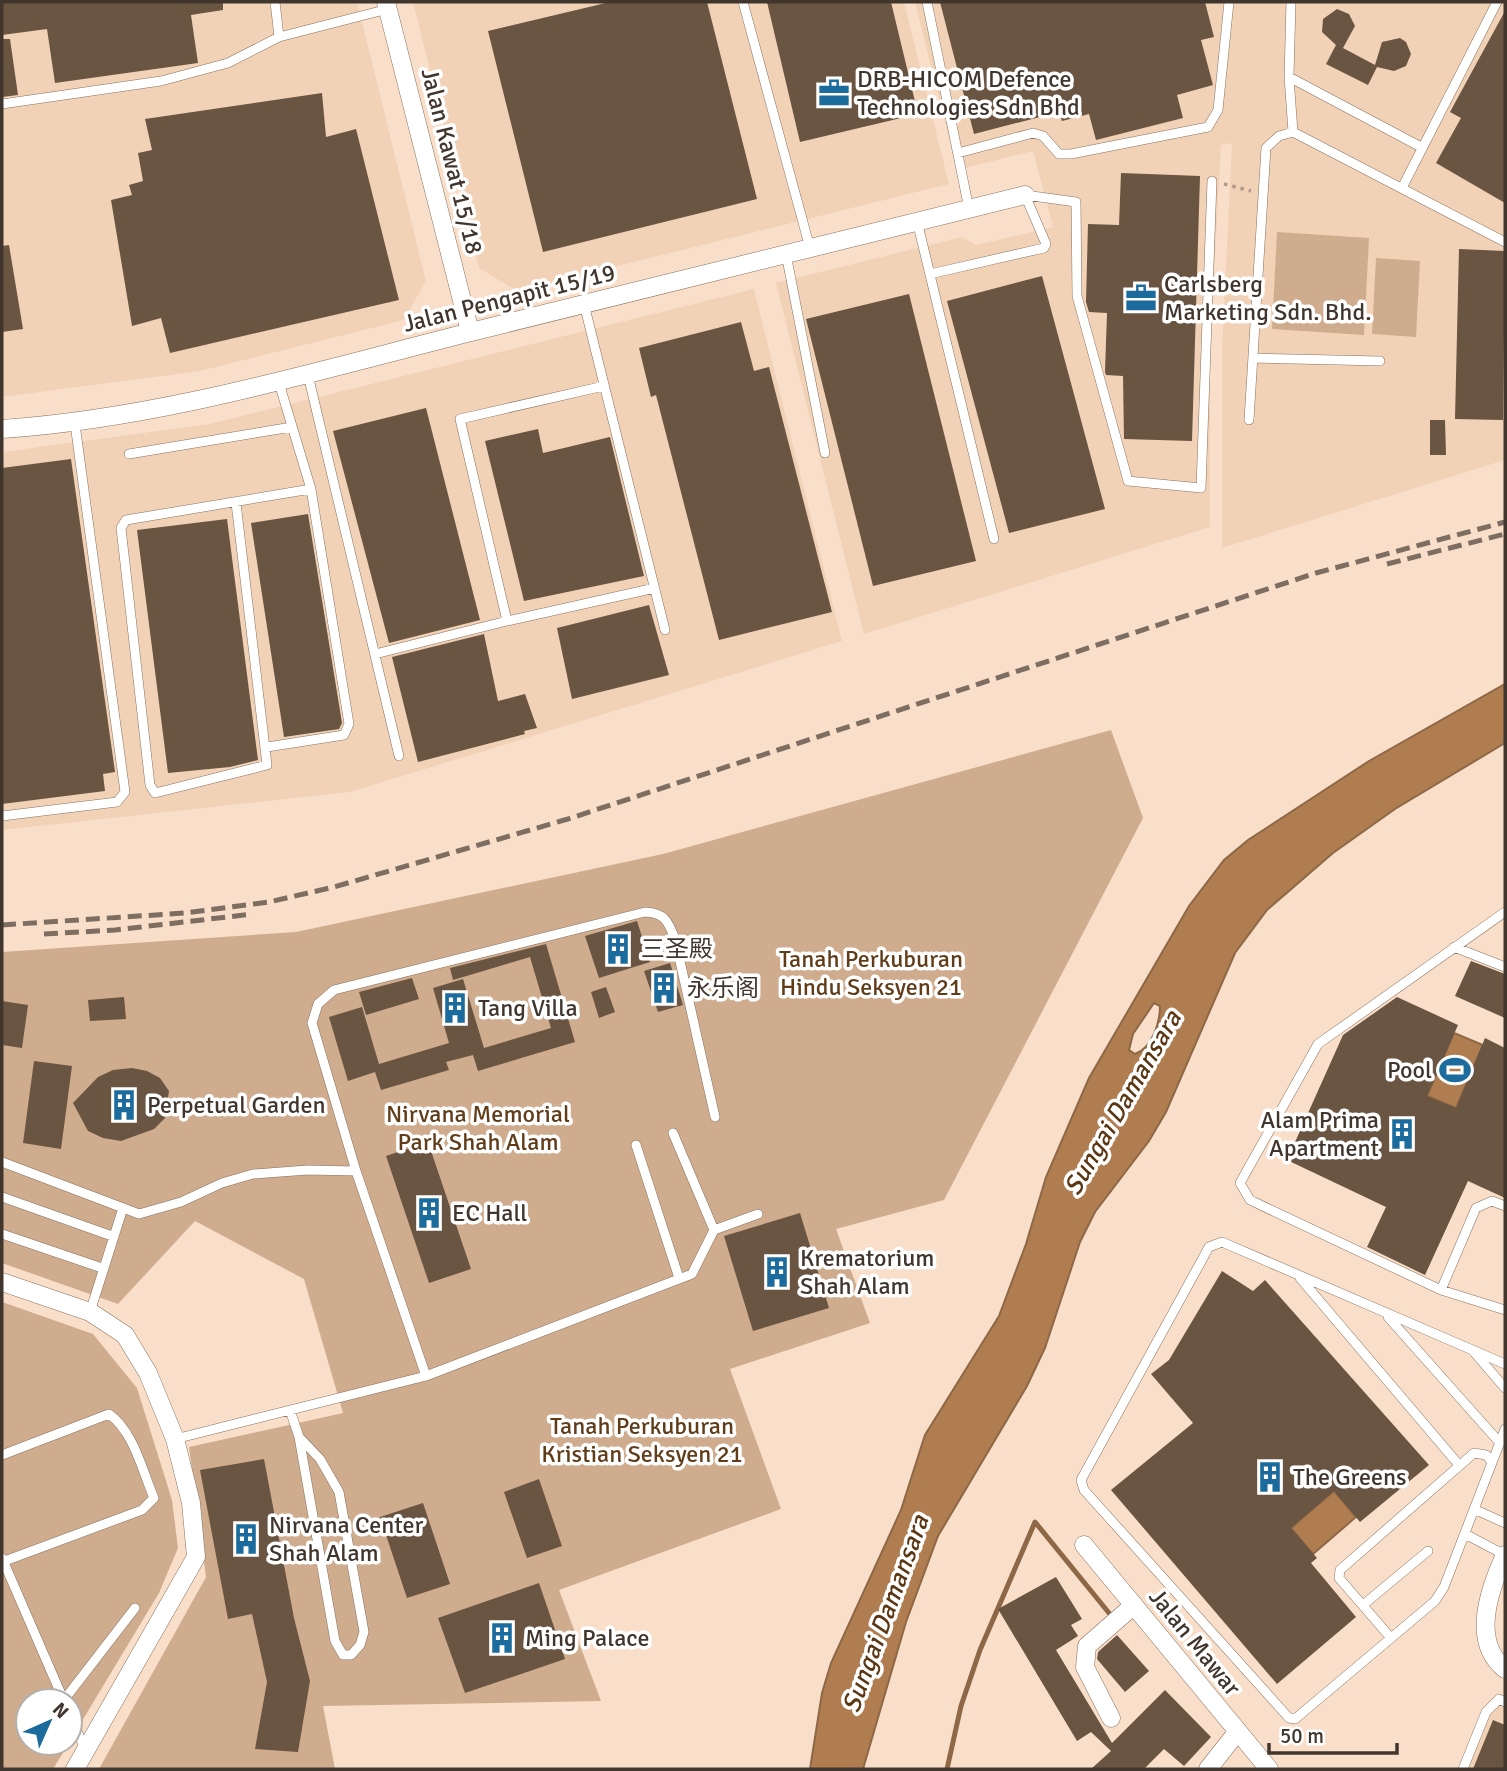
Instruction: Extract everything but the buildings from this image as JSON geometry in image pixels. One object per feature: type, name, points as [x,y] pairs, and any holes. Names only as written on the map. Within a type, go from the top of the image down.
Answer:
[{"type":"street","name":"Jalan Kawat 15/18","points":[[387,5],[470,332]]},
{"type":"street","name":"Jalan Pengapit 15/19","points":[[2,429],[75,424],[279,383],[470,332],[1025,195]]},
{"type":"street","points":[[2,1282],[90,1312],[125,1335],[148,1373],[174,1439],[191,1503],[195,1557],[75,1769]]},
{"type":"street","name":"Jalan Mawar","points":[[1084,1545],[1269,1769]]},
{"type":"street","points":[[1505,1555],[1489,1590],[1486,1621],[1493,1657],[1505,1669]]},
{"type":"street","points":[[1111,1718],[1085,1667],[1087,1646],[1134,1605]]},
{"type":"street","points":[[1208,1769],[1238,1731]]},
{"type":"lane","points":[[275,2],[279,37]]},
{"type":"lane","points":[[743,2],[810,248]]},
{"type":"lane","points":[[927,2],[969,209]]},
{"type":"lane","points":[[958,153],[1033,133],[1043,136],[1059,154],[1071,154],[1208,127],[1218,110],[1229,2]]},
{"type":"lane","points":[[1291,2],[1289,77],[1293,132]]},
{"type":"lane","points":[[1403,186],[1497,2]]},
{"type":"lane","points":[[2,104],[161,81],[228,63],[279,37],[387,5]]},
{"type":"lane","points":[[1289,77],[1421,147]]},
{"type":"lane","points":[[1249,420],[1266,148],[1279,136],[1293,132],[1403,186],[1505,242]]},
{"type":"lane","points":[[1025,195],[1076,202],[1077,296],[1128,481],[1201,488],[1212,181]]},
{"type":"lane","points":[[930,274],[1044,248],[1046,244],[1025,195]]},
{"type":"lane","points":[[917,221],[994,539]]},
{"type":"lane","points":[[786,254],[825,453]]},
{"type":"lane","points":[[584,304],[665,631]]},
{"type":"lane","points":[[1253,358],[1380,361]]},
{"type":"lane","points":[[309,375],[399,756]]},
{"type":"lane","points":[[267,747],[344,735],[349,724],[311,489],[279,383]]},
{"type":"lane","points":[[507,621],[460,419],[604,386]]},
{"type":"lane","points":[[2,816],[117,802],[125,792],[75,424]]},
{"type":"lane","points":[[129,454],[292,427]]},
{"type":"lane","points":[[236,503],[267,747],[267,765],[155,793],[150,785],[121,528],[126,520],[311,489]]},
{"type":"lane","points":[[375,654],[654,588]]},
{"type":"lane","points":[[426,1376],[356,1171],[312,1023],[318,1004],[334,990],[645,912],[659,912],[668,920],[675,939],[715,1117]]},
{"type":"lane","points":[[1505,912],[1318,1044],[1240,1183],[1250,1200],[1441,1290],[1505,1310]]},
{"type":"lane","points":[[1493,920],[1505,924]]},
{"type":"lane","points":[[1454,947],[1505,967]]},
{"type":"lane","points":[[673,1133],[714,1230]]},
{"type":"lane","points":[[636,1145],[680,1278]]},
{"type":"lane","points":[[2,1162],[139,1213],[253,1174],[308,1170],[356,1171]]},
{"type":"lane","points":[[2,1197],[112,1236]]},
{"type":"lane","points":[[1441,1290],[1476,1208],[1492,1201],[1505,1206]]},
{"type":"lane","points":[[90,1312],[123,1208]]},
{"type":"lane","points":[[174,1439],[426,1376],[680,1278],[696,1270],[714,1230],[758,1214]]},
{"type":"lane","points":[[2,1234],[102,1268]]},
{"type":"lane","points":[[1505,1364],[1222,1242],[1209,1247],[1081,1480],[1084,1490],[1289,1718],[1295,1719],[1435,1601],[1444,1587],[1476,1510],[1505,1429]]},
{"type":"lane","points":[[1298,1277],[1459,1465]]},
{"type":"lane","points":[[1387,1315],[1500,1443]]},
{"type":"lane","points":[[1471,1348],[1505,1388]]},
{"type":"lane","points":[[290,1410],[299,1437],[335,1641],[343,1655],[351,1655],[360,1645],[364,1632],[338,1492],[320,1459],[299,1437]]},
{"type":"lane","points":[[2,1455],[109,1414],[119,1422],[130,1440],[154,1498],[142,1510],[2,1560],[58,1687]]},
{"type":"lane","points":[[1391,1638],[1339,1578],[1340,1570],[1474,1453],[1486,1455],[1492,1462]]},
{"type":"lane","points":[[1476,1510],[1505,1523]]},
{"type":"lane","points":[[1465,1534],[1505,1555]]},
{"type":"lane","points":[[1363,1605],[1428,1551]]},
{"type":"lane","points":[[74,1687],[135,1608]]},
{"type":"lane","points":[[1463,1769],[1486,1712],[1499,1699],[1505,1702]]},
{"type":"lane","points":[[84,1746],[86,1751]]},
{"type":"path","points":[[1212,181],[1263,194]]},
{"type":"shaded area","points":[[2,2],[357,2],[426,281],[404,320],[200,371],[2,397]]},
{"type":"shaded area","points":[[413,2],[904,2],[949,184],[517,291],[479,268]]},
{"type":"shaded area","points":[[915,2],[1505,2],[1505,460],[1222,548],[1222,349],[1232,143],[1221,145],[1210,349],[1210,527],[864,634],[776,283],[962,237],[976,245],[1053,227],[1033,151],[957,170]]},
{"type":"shaded area","points":[[754,289],[842,641],[350,792],[2,830],[2,452],[210,424]]},
{"type":"shaded area","points":[[1499,1705],[1505,1708],[1505,1769],[1467,1769],[1489,1716]]},
{"type":"green space","points":[[1277,232],[1369,238],[1364,335],[1272,329]]},
{"type":"green space","points":[[1376,258],[1420,261],[1416,337],[1372,334]]},
{"type":"green space","name":"Nirvana Memorial Park Shah Alam","points":[[1111,730],[1143,818],[944,1200],[836,1229],[870,1323],[730,1369],[781,1509],[559,1590],[601,1701],[323,1706],[335,1769],[99,1769],[206,1577],[189,1447],[343,1413],[304,1279],[195,1221],[118,1304],[2,1263],[2,952],[296,932],[663,854]]},
{"type":"green space","points":[[2,1302],[93,1334],[137,1388],[172,1500],[178,1548],[159,1593],[84,1718],[84,1687],[14,1687],[14,1757],[60,1757],[53,1769],[2,1769]]},
{"type":"water","name":"Sungai Damansara","points":[[1505,684],[1505,743],[1395,809],[1333,853],[1267,910],[1235,953],[1166,1112],[1149,1141],[1095,1212],[1080,1242],[1045,1348],[1027,1386],[938,1536],[906,1622],[863,1769],[810,1769],[822,1693],[831,1663],[901,1510],[925,1435],[999,1316],[1026,1244],[1046,1177],[1089,1078],[1189,906],[1224,860],[1248,840],[1369,761]],"holes":[[[1154,1003],[1160,1006],[1154,1034],[1146,1046],[1135,1054],[1129,1050],[1133,1034]]]},
{"type":"water","name":"Pool","points":[[1454,1033],[1483,1045],[1456,1108],[1427,1096]]},
{"type":"water","points":[[1334,1491],[1356,1517],[1313,1554],[1291,1528]]},
{"type":"waterway","points":[[947,1769],[961,1706],[980,1650],[1035,1522],[1109,1613]]},
{"type":"railway","points":[[2,925],[185,913],[269,902],[334,887],[568,819],[1316,573],[1505,522]]},
{"type":"railway","points":[[1387,564],[1505,534]]},
{"type":"railway","points":[[44,934],[115,930],[253,914]]},
{"type":"place","name":"DRB-HICOM Defence Technologies Sdn Bhd","points":[[834,93]]},
{"type":"place","name":"Carlsberg Marketing Sdn. Bhd.","points":[[1141,298]]},
{"type":"place","name":"三圣殿","points":[[618,949]]},
{"type":"place","name":"永乐阁","points":[[664,988]]},
{"type":"place","name":"Tang Villa","points":[[455,1008]]},
{"type":"place","name":"Pool","points":[[1455,1070]]},
{"type":"place","name":"Perpetual Garden","points":[[124,1105]]},
{"type":"place","name":"Alam Prima Apartment","points":[[1402,1134]]},
{"type":"place","name":"EC Hall","points":[[429,1213]]},
{"type":"place","name":"Krematorium Shah Alam","points":[[777,1272]]},
{"type":"place","name":"The Greens","points":[[1270,1477]]},
{"type":"place","name":"Nirvana Center Shah Alam","points":[[246,1539]]},
{"type":"place","name":"Ming Palace","points":[[502,1638]]},
{"type":"park label","name":"Tanah Perkuburan Hindu Seksyen 21","points":[[871,973]]},
{"type":"park label","name":"Tanah Perkuburan Kristian Seksyen 21","points":[[642,1440]]}]
